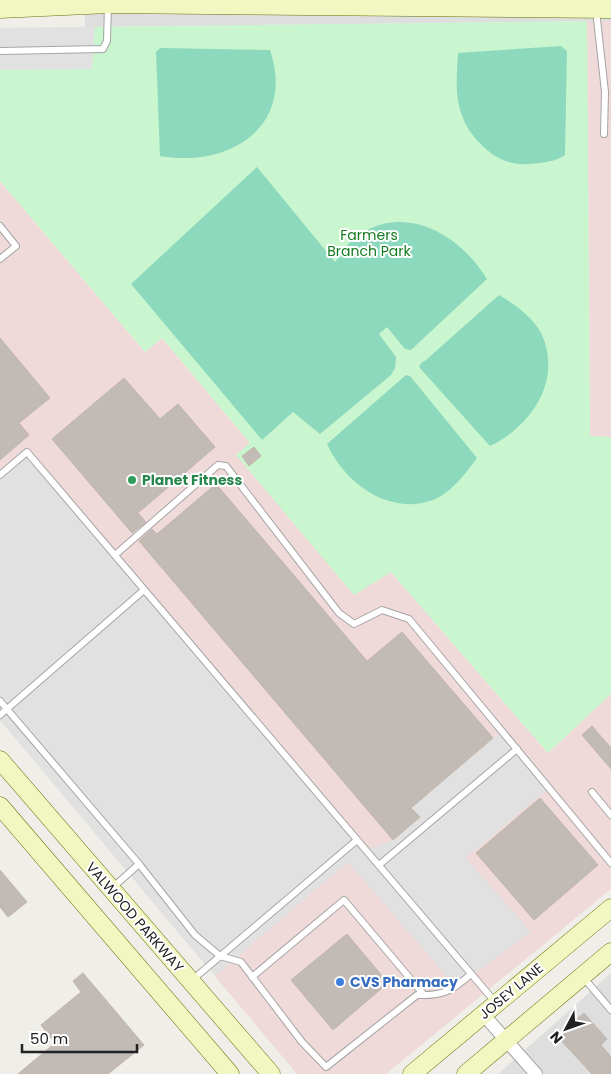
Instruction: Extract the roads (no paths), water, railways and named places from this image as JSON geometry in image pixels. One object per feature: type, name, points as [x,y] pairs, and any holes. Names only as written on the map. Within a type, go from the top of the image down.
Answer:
[{"type":"main road","points":[[0,9],[98,3],[603,9]]},
{"type":"main road","name":"VALWOOD PARKWAY","points":[[0,760],[270,1074]]},
{"type":"main road","points":[[0,806],[230,1074]]},
{"type":"main road","points":[[88,909],[110,889]]},
{"type":"main road","name":"JOSEY LANE","points":[[412,1074],[611,908]]},
{"type":"main road","points":[[466,1074],[611,952]]},
{"type":"street","points":[[490,1008],[506,1040],[536,1074]]},
{"type":"lane","points":[[0,51],[103,49],[107,41],[98,3]]},
{"type":"lane","points":[[603,9],[604,134]]},
{"type":"lane","points":[[0,226],[16,246],[0,259]]},
{"type":"lane","points":[[0,475],[28,452],[471,974],[490,1008]]},
{"type":"lane","points":[[115,555],[218,465],[226,466],[339,613],[354,624],[382,610],[409,619],[611,864]]},
{"type":"lane","points":[[0,715],[144,590]]},
{"type":"lane","points":[[0,701],[139,864],[195,935],[220,956],[241,962],[302,1042],[326,1067],[417,995],[435,996],[456,987],[471,974]]},
{"type":"lane","points":[[379,866],[516,749]]},
{"type":"lane","points":[[592,792],[611,815]]},
{"type":"lane","points":[[190,982],[357,840]]},
{"type":"lane","points":[[110,889],[139,864]]},
{"type":"lane","points":[[252,978],[344,900],[424,995]]},
{"type":"lane","points":[[583,976],[611,1010]]},
{"type":"place","name":"Planet Fitness","points":[[132,480]]},
{"type":"place","name":"CVS Pharmacy","points":[[340,982]]},
{"type":"park label","name":"Farmers Branch Park","points":[[369,244]]}]
